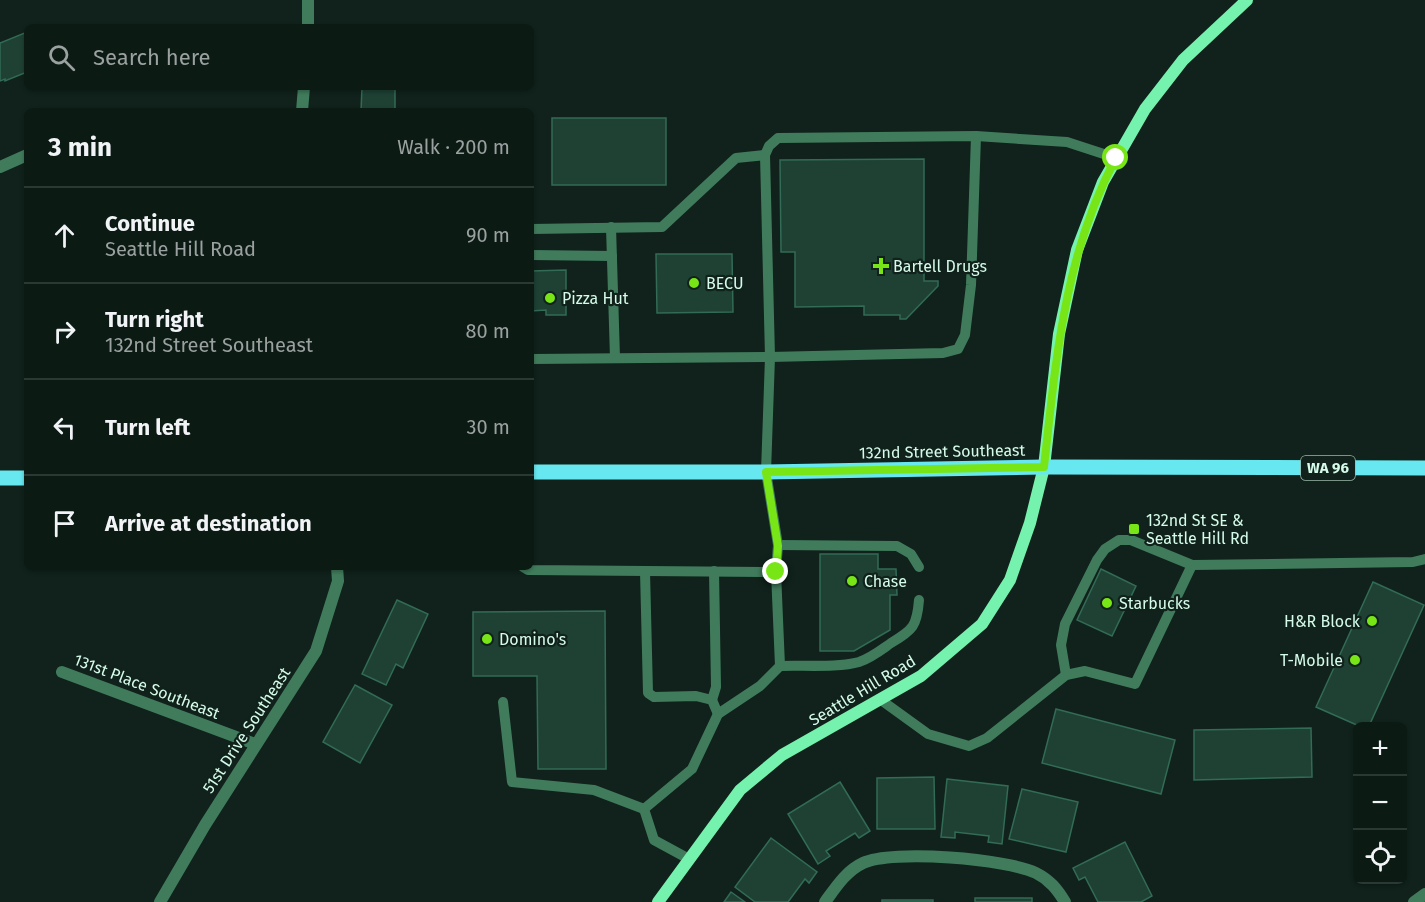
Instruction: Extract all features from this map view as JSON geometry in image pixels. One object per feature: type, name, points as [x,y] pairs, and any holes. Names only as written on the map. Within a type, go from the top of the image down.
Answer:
[{"type":"main road","name":"Seattle Hill Road","points":[[658,902],[740,790],[782,755],[921,676],[982,624],[1010,580],[1030,524],[1044,467],[1059,334],[1077,250],[1103,182],[1145,109],[1183,60],[1245,0]]},
{"type":"main road","name":"132nd Street Southeast","points":[[534,472],[766,472],[1044,467],[1425,468]]},
{"type":"main road","points":[[0,478],[24,478]]},
{"type":"street","points":[[308,0],[308,24]]},
{"type":"street","points":[[302,108],[304,90]]},
{"type":"street","points":[[0,166],[24,156]]},
{"type":"street","name":"51st Drive Southeast","points":[[160,902],[255,744],[316,651],[338,581],[338,570]]},
{"type":"street","name":"131st Place Southeast","points":[[62,672],[255,744]]},
{"type":"street","points":[[825,902],[845,876],[864,863],[884,857],[976,858],[1035,872],[1054,884],[1065,902]]},
{"type":"street","points":[[1414,902],[1425,894]]},
{"type":"lane","points":[[780,666],[776,572],[778,546],[766,472],[770,357],[765,155],[769,146],[778,138],[976,136],[1067,142],[1116,158]]},
{"type":"lane","points":[[534,359],[943,353],[958,349],[965,335],[971,285],[976,136]]},
{"type":"lane","points":[[534,229],[662,227],[736,158],[765,155]]},
{"type":"lane","points":[[611,227],[615,358]]},
{"type":"lane","points":[[534,255],[612,256]]},
{"type":"lane","points":[[1066,675],[1061,645],[1065,624],[1097,560],[1105,549],[1119,540],[1131,540],[1192,565],[1413,562],[1425,559]]},
{"type":"lane","points":[[778,546],[897,546],[911,554],[919,567]]},
{"type":"lane","points":[[881,700],[928,734],[969,746],[987,738],[1066,675],[1085,672],[1136,684],[1192,565]]},
{"type":"lane","points":[[528,570],[776,572]]},
{"type":"lane","points":[[645,571],[648,693],[654,698],[696,696],[712,700]]},
{"type":"lane","points":[[714,572],[716,687],[712,700],[718,714]]},
{"type":"lane","points":[[644,809],[692,769],[718,714],[760,686],[780,666],[856,663],[868,658],[910,632],[918,618],[919,600]]},
{"type":"lane","points":[[503,702],[512,782],[594,790],[644,809]]},
{"type":"lane","points":[[644,809],[654,840],[689,859]]},
{"type":"building","points":[[24,33],[24,73],[0,81],[0,43]]},
{"type":"building","points":[[362,90],[395,90],[395,108],[361,108]]},
{"type":"building","points":[[552,118],[666,118],[666,185],[552,185]]},
{"type":"building","points":[[924,159],[924,281],[938,281],[938,286],[906,319],[900,319],[900,315],[864,315],[864,306],[795,307],[795,252],[781,252],[780,160]]},
{"type":"building","name":"BECU","points":[[656,254],[732,254],[733,312],[657,313]]},
{"type":"building","points":[[566,270],[566,315],[546,315],[546,310],[534,311],[534,271]]},
{"type":"building","points":[[820,554],[878,554],[878,569],[896,569],[897,595],[890,595],[890,630],[854,651],[820,651]]},
{"type":"building","name":"Starbucks","points":[[1101,569],[1136,586],[1112,636],[1077,620]]},
{"type":"building","points":[[1373,582],[1424,605],[1371,722],[1353,723],[1316,707]]},
{"type":"building","points":[[397,600],[428,614],[403,668],[396,664],[386,685],[362,674]]},
{"type":"building","points":[[605,611],[606,769],[538,769],[537,676],[473,676],[473,612]]},
{"type":"building","points":[[355,685],[392,705],[360,763],[323,742]]},
{"type":"building","points":[[1056,709],[1175,740],[1161,794],[1042,763]]},
{"type":"building","points":[[1311,728],[1312,777],[1194,780],[1194,730]]},
{"type":"building","points":[[934,777],[935,829],[877,829],[877,778]]},
{"type":"building","points":[[947,779],[1008,786],[1002,844],[988,842],[989,836],[955,832],[955,838],[941,837]]},
{"type":"building","points":[[840,782],[870,831],[859,838],[855,833],[826,851],[830,856],[818,864],[788,814]]},
{"type":"building","points":[[1022,789],[1078,802],[1066,852],[1009,839]]},
{"type":"building","points":[[771,838],[817,872],[809,883],[805,879],[788,902],[755,902],[735,887]]},
{"type":"building","points":[[1125,842],[1152,896],[1141,902],[1098,902],[1085,877],[1079,880],[1073,868]]},
{"type":"building","points":[[731,892],[745,902],[724,902]]},
{"type":"building","points":[[975,898],[1032,898],[1032,902],[975,902]]},
{"type":"building","points":[[882,900],[933,900],[933,902],[882,902]]},
{"type":"place","name":"Bartell Drugs","points":[[881,266]]},
{"type":"place","name":"BECU","points":[[694,283]]},
{"type":"place","name":"Pizza Hut","points":[[550,298]]},
{"type":"place","name":"132nd St SE & Seattle Hill Rd","points":[[1134,529]]},
{"type":"place","name":"Chase","points":[[852,581]]},
{"type":"place","name":"Starbucks","points":[[1107,603]]},
{"type":"place","name":"H&R Block","points":[[1372,621]]},
{"type":"place","name":"Domino's","points":[[487,639]]},
{"type":"place","name":"T-Mobile","points":[[1355,660]]},
{"type":"route","points":[[776,572],[778,546],[766,472],[1044,467],[1059,334],[1077,250],[1103,182],[1116,158]]}]
